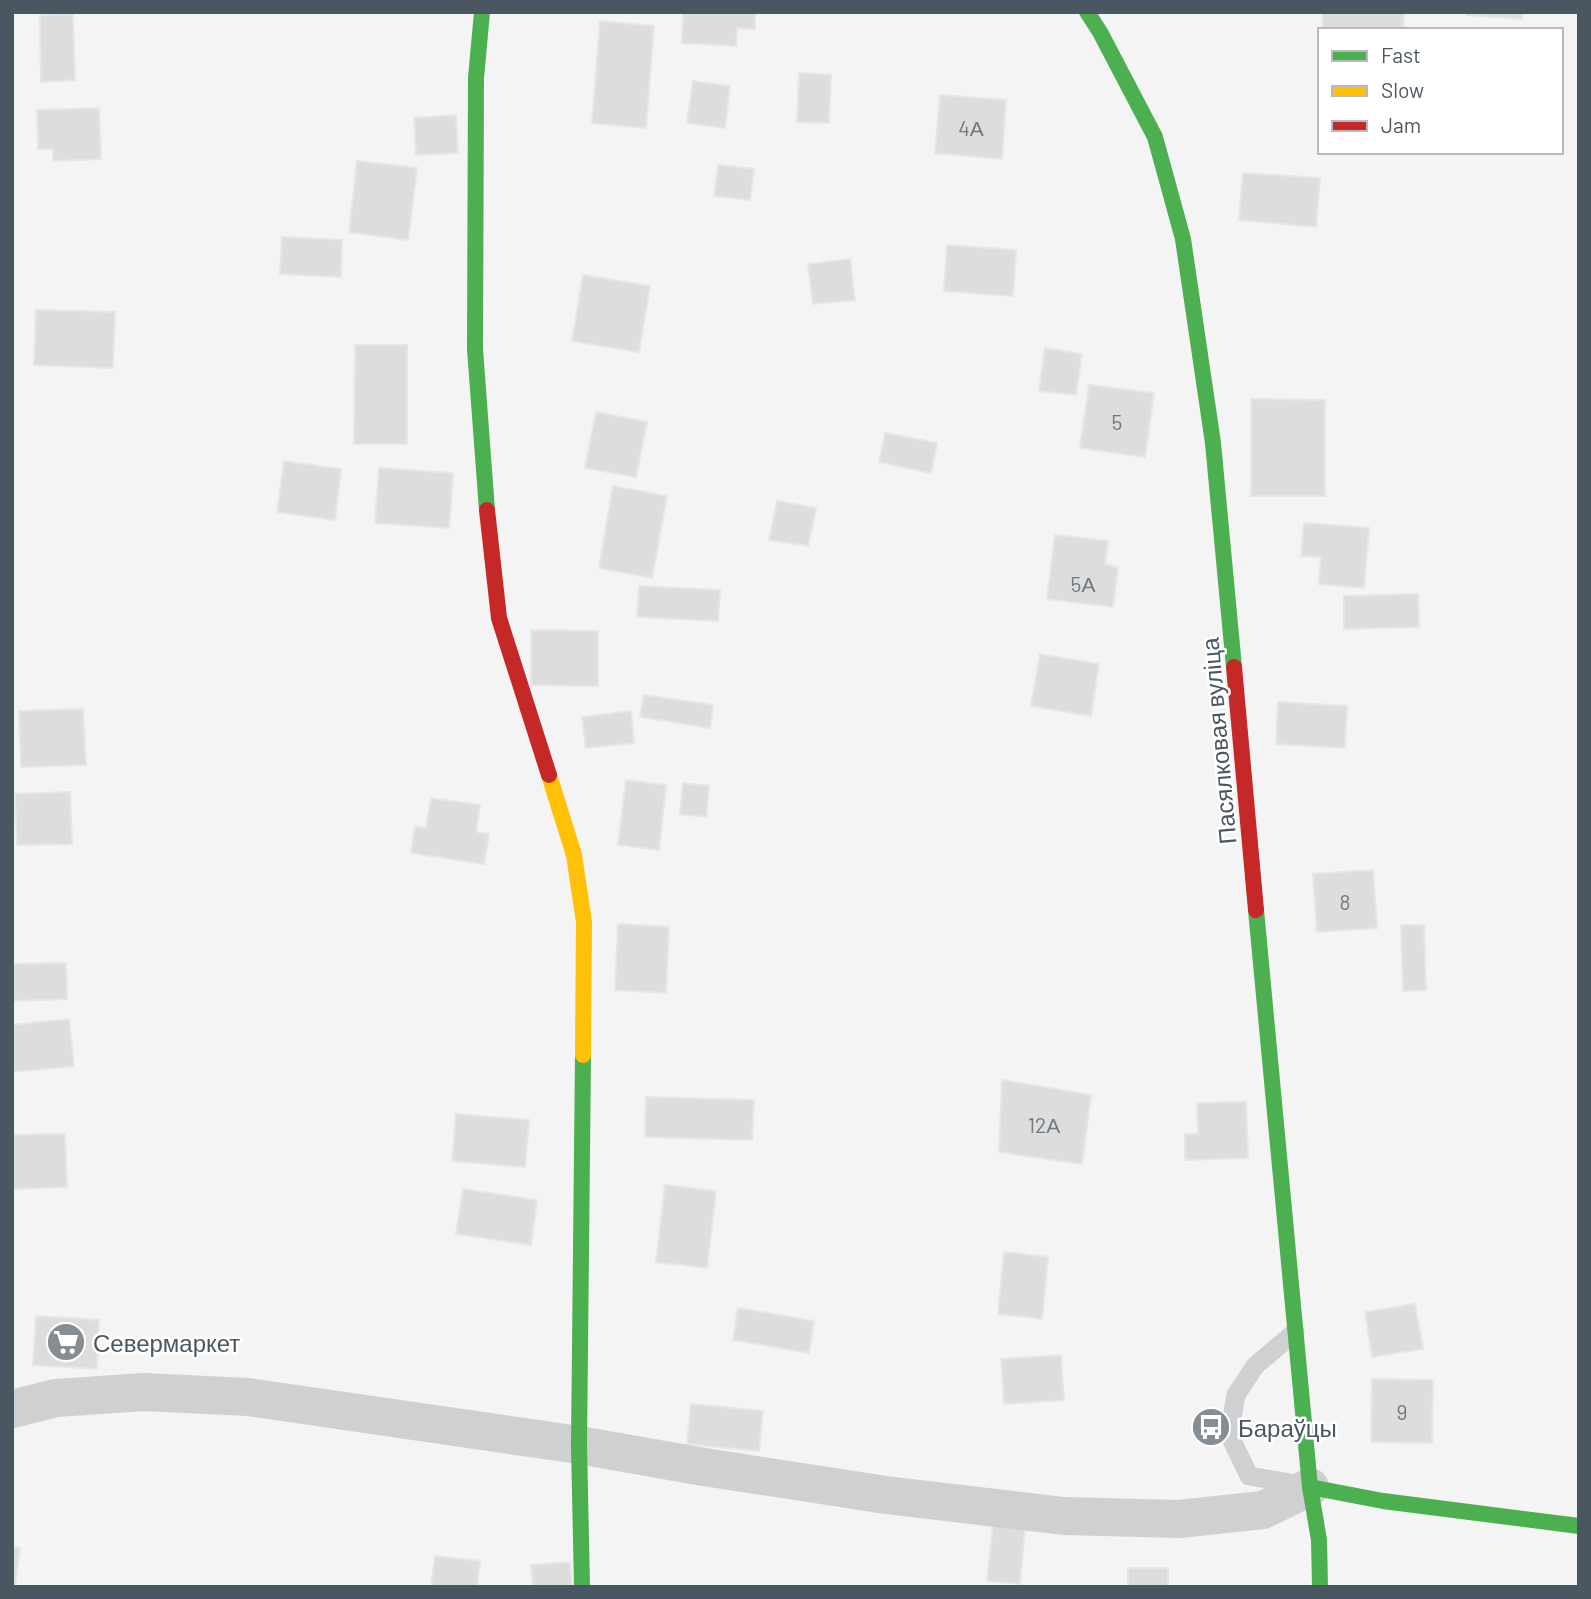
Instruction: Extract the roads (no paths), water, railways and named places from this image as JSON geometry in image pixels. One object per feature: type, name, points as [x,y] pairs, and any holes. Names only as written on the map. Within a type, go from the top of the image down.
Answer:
[{"type":"main road","points":[[482,12],[477,78],[475,349],[488,530],[499,618],[574,855],[584,922],[579,1445],[582,1587]]},
{"type":"main road","name":"Пасялковая вуліца","points":[[1087,12],[1155,137],[1183,239],[1213,443],[1295,1332],[1310,1487],[1319,1540],[1320,1587]]},
{"type":"main road","points":[[1310,1487],[1383,1501],[1579,1526]]},
{"type":"street","points":[[12,1409],[57,1398],[144,1392],[248,1397],[579,1445],[873,1493],[1064,1516],[1178,1519],[1263,1510],[1310,1487]]},
{"type":"lane","points":[[1295,1332],[1255,1366],[1236,1395],[1229,1434],[1249,1476],[1310,1487]]},
{"type":"place","name":"Севермаркет","points":[[66,1342]]},
{"type":"place","name":"Бараўцы","points":[[1211,1427]]}]
